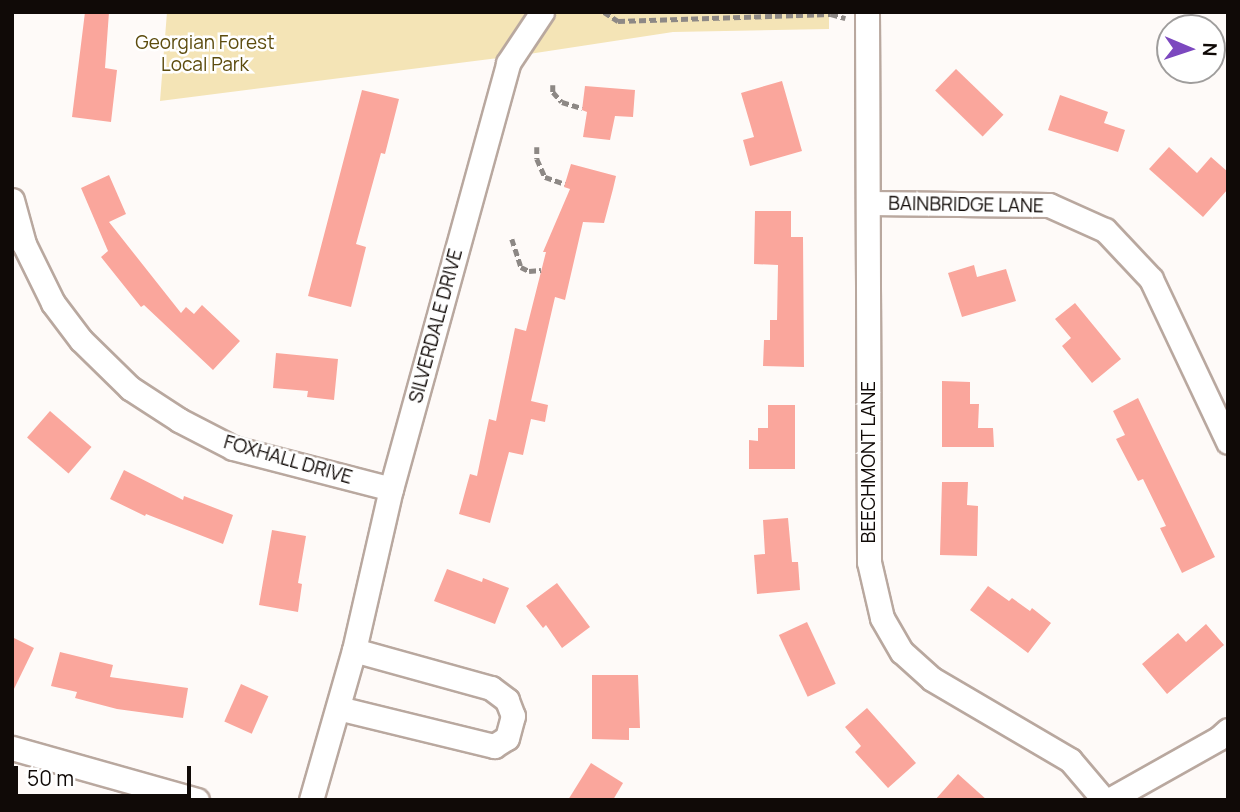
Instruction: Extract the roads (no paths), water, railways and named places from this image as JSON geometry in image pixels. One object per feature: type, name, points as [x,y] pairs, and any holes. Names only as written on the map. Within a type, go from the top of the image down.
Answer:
[{"type":"street","name":"SILVERDALE DRIVE","points":[[311,800],[354,650],[391,489],[508,63],[542,12]]},
{"type":"street","name":"BEECHMONT LANE","points":[[867,18],[869,562],[883,618],[902,652],[932,678],[1070,760],[1107,800]]},
{"type":"street","name":"FOXHALL DRIVE","points":[[12,200],[24,244],[53,303],[81,340],[130,388],[179,420],[233,448],[391,489]]},
{"type":"street","name":"BAINBRIDGE LANE","points":[[868,203],[1048,205],[1105,230],[1151,279],[1228,442]]},
{"type":"street","points":[[338,708],[494,747],[507,738],[513,716],[507,700],[491,688],[354,650]]},
{"type":"street","points":[[1107,800],[1219,738],[1228,730]]},
{"type":"street","points":[[12,748],[197,800]]},
{"type":"park label","name":"Georgian Forest Local Park","points":[[205,54]]}]
